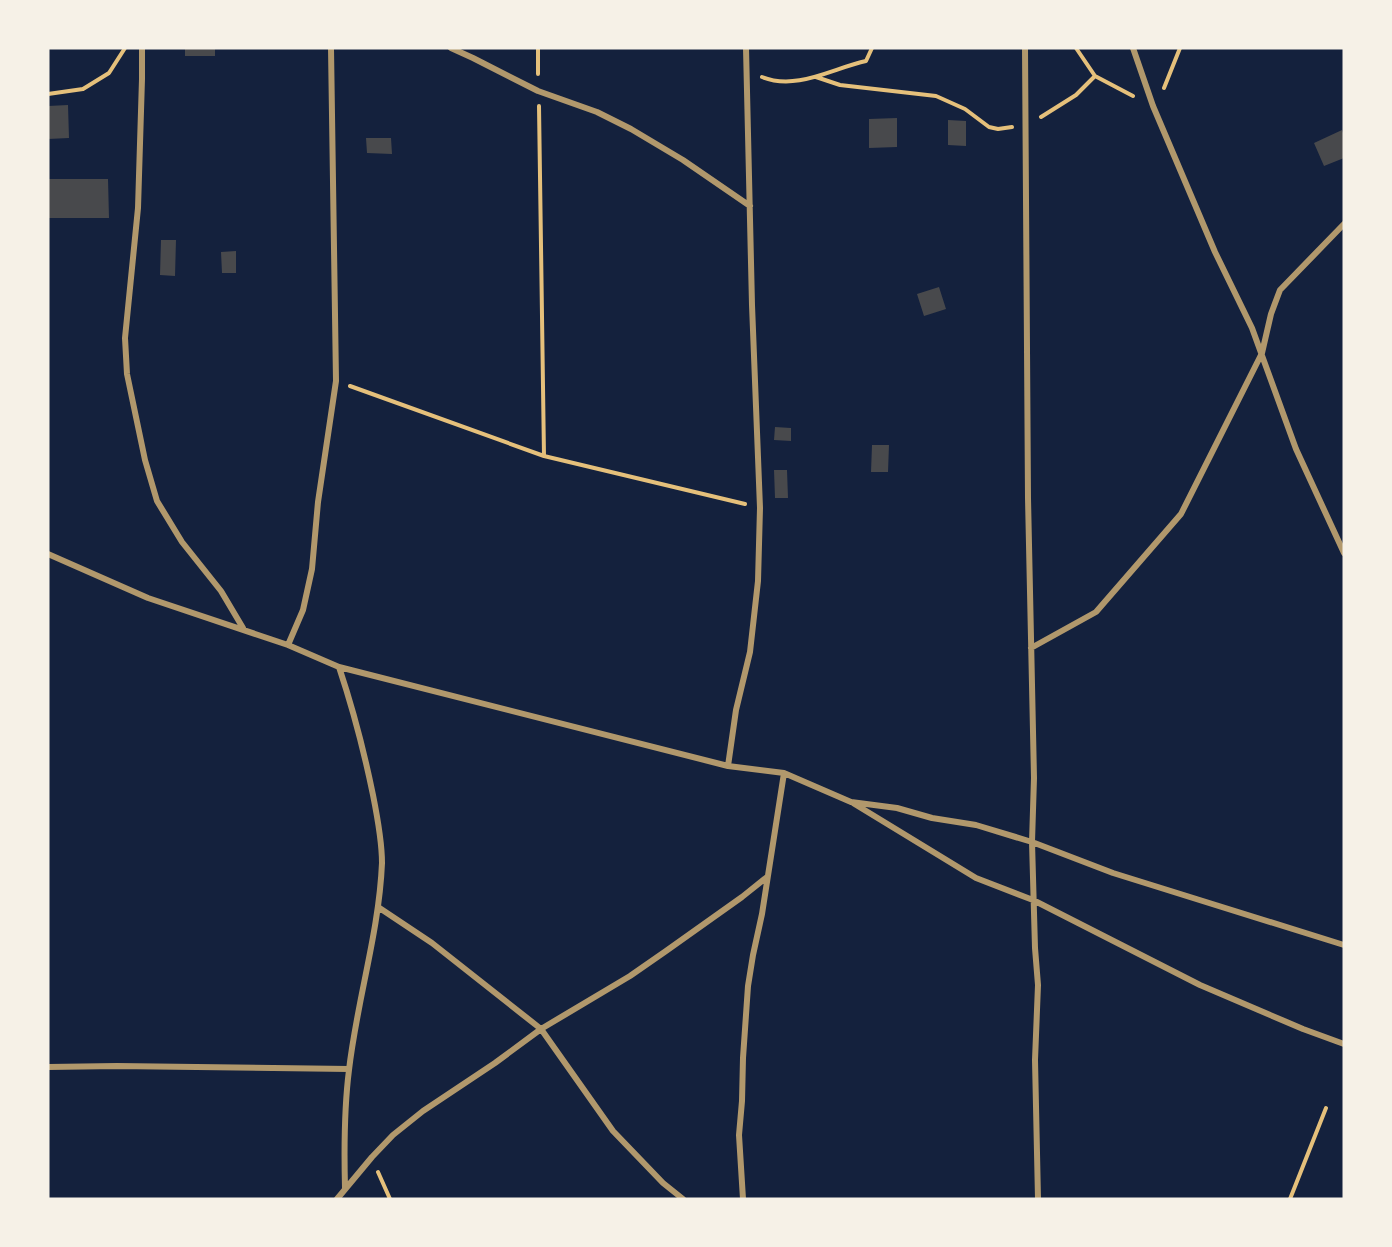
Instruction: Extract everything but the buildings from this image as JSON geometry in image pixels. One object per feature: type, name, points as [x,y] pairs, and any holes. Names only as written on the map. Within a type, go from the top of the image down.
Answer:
[{"type":"street","points":[[142,48],[138,208],[125,338],[127,374],[145,460],[157,501],[182,542],[221,591],[243,629]]},
{"type":"street","points":[[288,645],[303,610],[312,569],[318,502],[336,381],[332,48]]},
{"type":"street","points":[[451,48],[538,91],[597,112],[631,129],[683,160],[750,206]]},
{"type":"street","points":[[728,766],[736,711],[751,642],[758,581],[760,508],[752,305],[746,48]]},
{"type":"street","points":[[1025,48],[1034,778],[1032,842],[1038,985],[1035,1060],[1038,1199]]},
{"type":"street","points":[[1132,48],[1153,106],[1215,252],[1252,328],[1296,449],[1344,553]]},
{"type":"street","points":[[1031,648],[1096,612],[1181,514],[1262,353],[1271,314],[1280,290],[1344,224]]},
{"type":"street","points":[[48,554],[148,598],[288,645],[339,667],[728,766],[784,773],[851,802],[976,878],[1033,900],[1200,985],[1344,1044]]},
{"type":"street","points":[[339,667],[365,756],[377,814],[382,861],[375,931],[349,1069],[344,1137],[345,1188]]},
{"type":"street","points":[[743,1199],[740,1135],[745,1018],[753,955],[762,914],[784,773]]},
{"type":"street","points":[[851,802],[897,808],[933,818],[976,825],[1032,842],[1113,873],[1344,945]]},
{"type":"street","points":[[337,1199],[393,1135],[423,1110],[495,1063],[541,1029],[630,976],[767,877]]},
{"type":"street","points":[[378,907],[432,943],[541,1029],[613,1131],[663,1183],[683,1199]]},
{"type":"street","points":[[48,1067],[349,1069]]},
{"type":"path","points":[[48,94],[83,89],[109,73],[125,48]]},
{"type":"path","points":[[538,48],[544,456]]},
{"type":"path","points":[[746,71],[769,80],[787,82],[816,77],[866,61],[872,48]]},
{"type":"path","points":[[1076,48],[1095,76],[1153,106],[1164,88],[1180,48]]},
{"type":"path","points":[[816,77],[840,85],[936,96],[965,109],[990,127],[998,129],[1025,125],[1038,119],[1076,95],[1095,76]]},
{"type":"path","points":[[336,381],[544,456],[760,508]]},
{"type":"path","points":[[1290,1199],[1326,1108]]},
{"type":"path","points":[[372,1157],[390,1199]]}]
